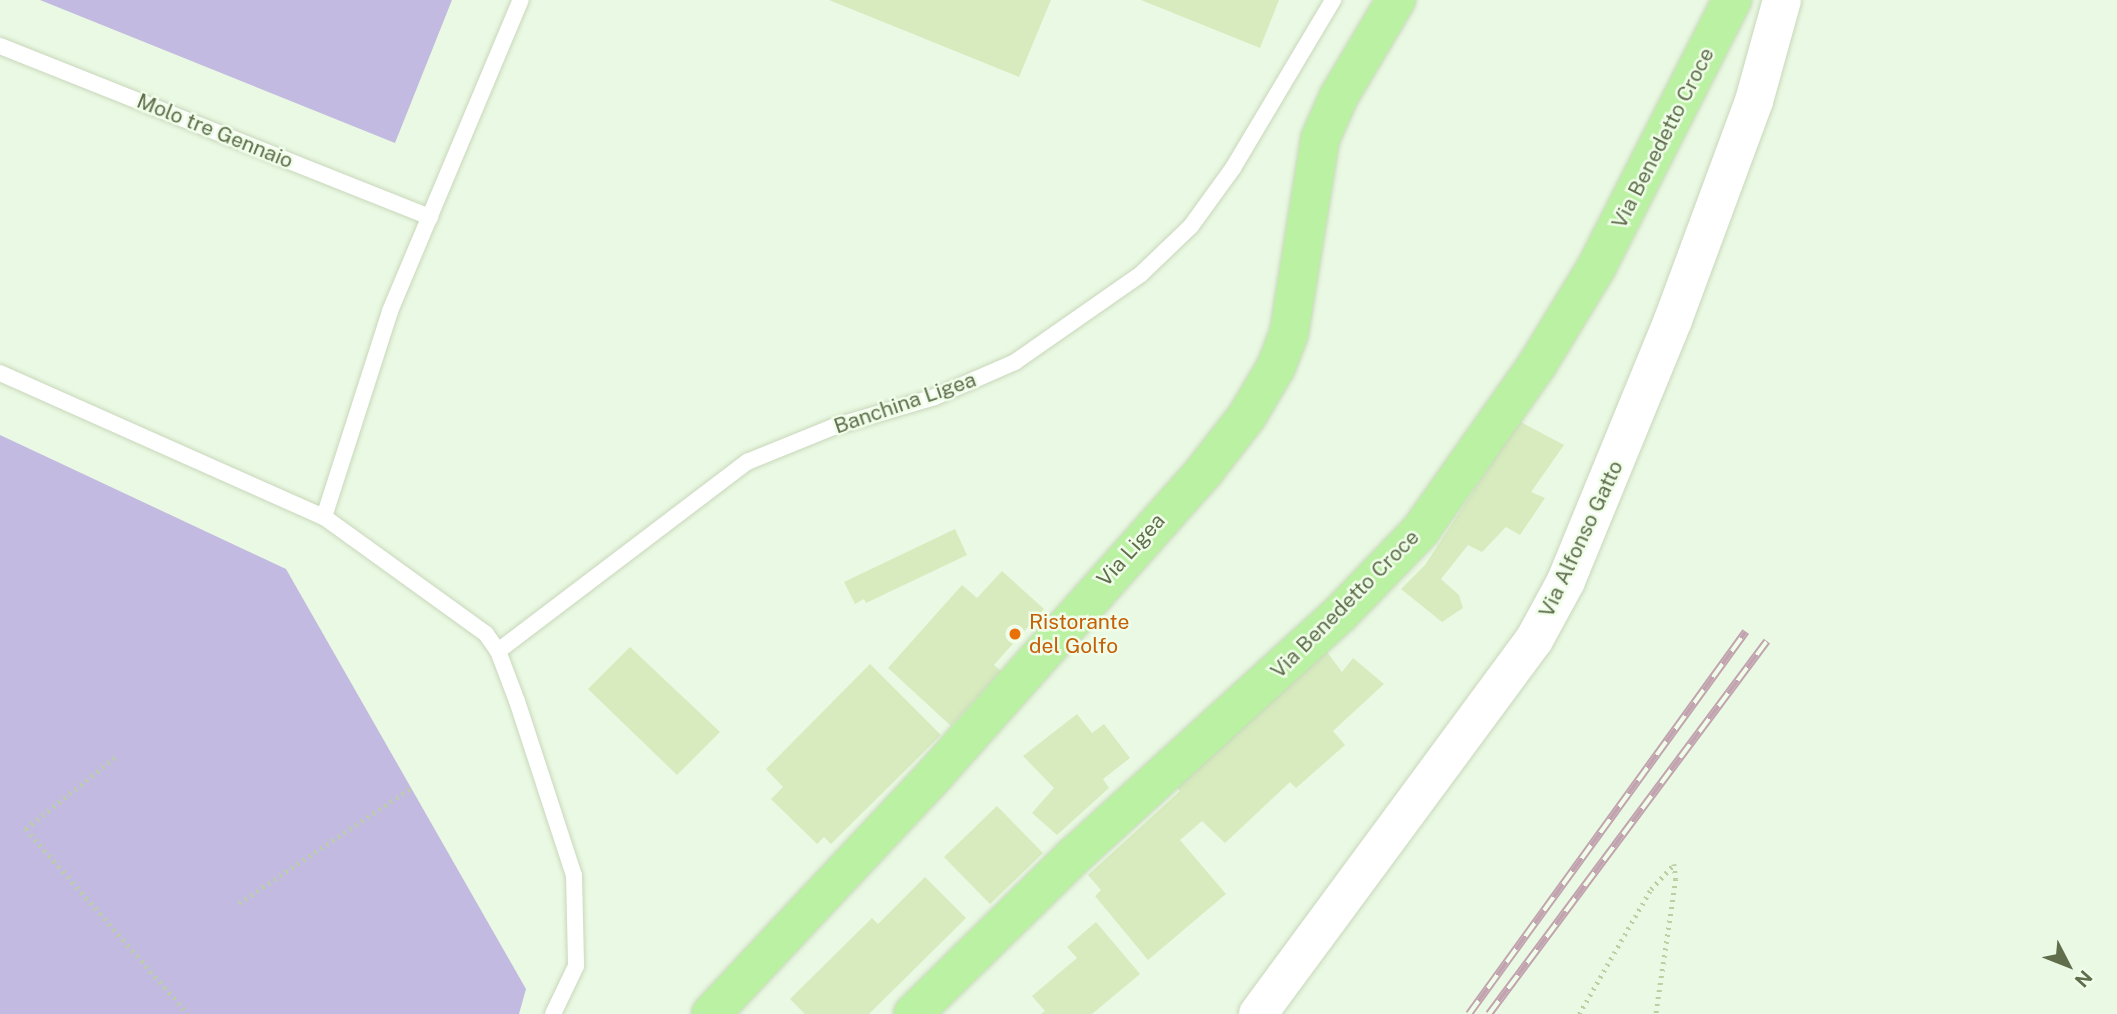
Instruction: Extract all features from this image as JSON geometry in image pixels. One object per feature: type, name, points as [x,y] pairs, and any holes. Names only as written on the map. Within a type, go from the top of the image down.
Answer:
[{"type":"main road","name":"Via Ligea","points":[[711,1014],[932,778],[1205,470],[1247,416],[1276,367],[1289,333],[1320,139],[1339,96],[1396,0]]},
{"type":"main road","name":"Via Benedetto Croce","points":[[913,1014],[1075,855],[1339,615],[1421,530],[1537,365],[1596,268],[1732,0]]},
{"type":"main road","name":"Via Alfonso Gatto","points":[[1258,1014],[1534,640],[1566,581],[1673,320],[1754,101],[1782,0]]},
{"type":"lane","points":[[324,517],[390,311],[521,0]]},
{"type":"lane","name":"Banchina Ligea","points":[[498,651],[747,462],[833,427],[935,397],[1015,362],[1141,274],[1191,226],[1233,169],[1333,0]]},
{"type":"lane","name":"Molo tre Gennaio","points":[[0,46],[430,217]]},
{"type":"lane","points":[[0,373],[324,517],[486,634],[498,651],[574,876],[576,966],[553,1014]]},
{"type":"path","points":[[115,758],[26,829],[188,1014]]},
{"type":"path","points":[[239,903],[411,788]]},
{"type":"path","points":[[1578,1014],[1651,889],[1674,864],[1676,879],[1656,1014]]},
{"type":"shaded area","points":[[40,0],[452,0],[395,143]]},
{"type":"shaded area","points":[[0,435],[286,569],[526,989],[519,1014],[0,1014]]},
{"type":"building","points":[[829,0],[1051,0],[1019,77]]},
{"type":"building","points":[[1141,0],[1279,0],[1260,48]]},
{"type":"building","points":[[1519,421],[1564,445],[1531,492],[1545,498],[1520,535],[1506,527],[1482,552],[1468,545],[1441,579],[1459,595],[1463,608],[1442,622],[1401,589],[1425,565]]},
{"type":"building","points":[[955,529],[967,555],[866,603],[864,599],[855,604],[844,582]]},
{"type":"building","points":[[1002,571],[1044,609],[994,665],[1001,671],[951,726],[888,668],[962,585],[977,598]]},
{"type":"building","points":[[630,647],[720,732],[677,775],[588,689]]},
{"type":"building","points":[[1324,648],[1342,672],[1353,658],[1384,684],[1333,731],[1345,745],[1296,788],[1290,782],[1225,843],[1202,821],[1180,840],[1226,894],[1148,960],[1095,896],[1101,890],[1088,875],[1180,791],[1174,784]]},
{"type":"building","points":[[870,664],[941,735],[831,844],[824,837],[817,844],[771,799],[783,787],[766,769]]},
{"type":"building","points":[[1077,714],[1092,733],[1104,724],[1130,758],[1103,779],[1109,788],[1057,835],[1032,813],[1054,788],[1023,756]]},
{"type":"building","points":[[997,806],[1043,853],[990,904],[944,857]]},
{"type":"building","points":[[925,877],[966,918],[869,1014],[805,1014],[790,999],[872,918],[878,924]]},
{"type":"building","points":[[1096,922],[1140,974],[1092,1014],[1041,1014],[1045,1011],[1032,996],[1077,958],[1067,947]]},
{"type":"railway","points":[[1469,1014],[1746,632]]},
{"type":"railway","points":[[1489,1014],[1767,641]]},
{"type":"place","name":"Ristorante del Golfo","points":[[1015,634]]}]
